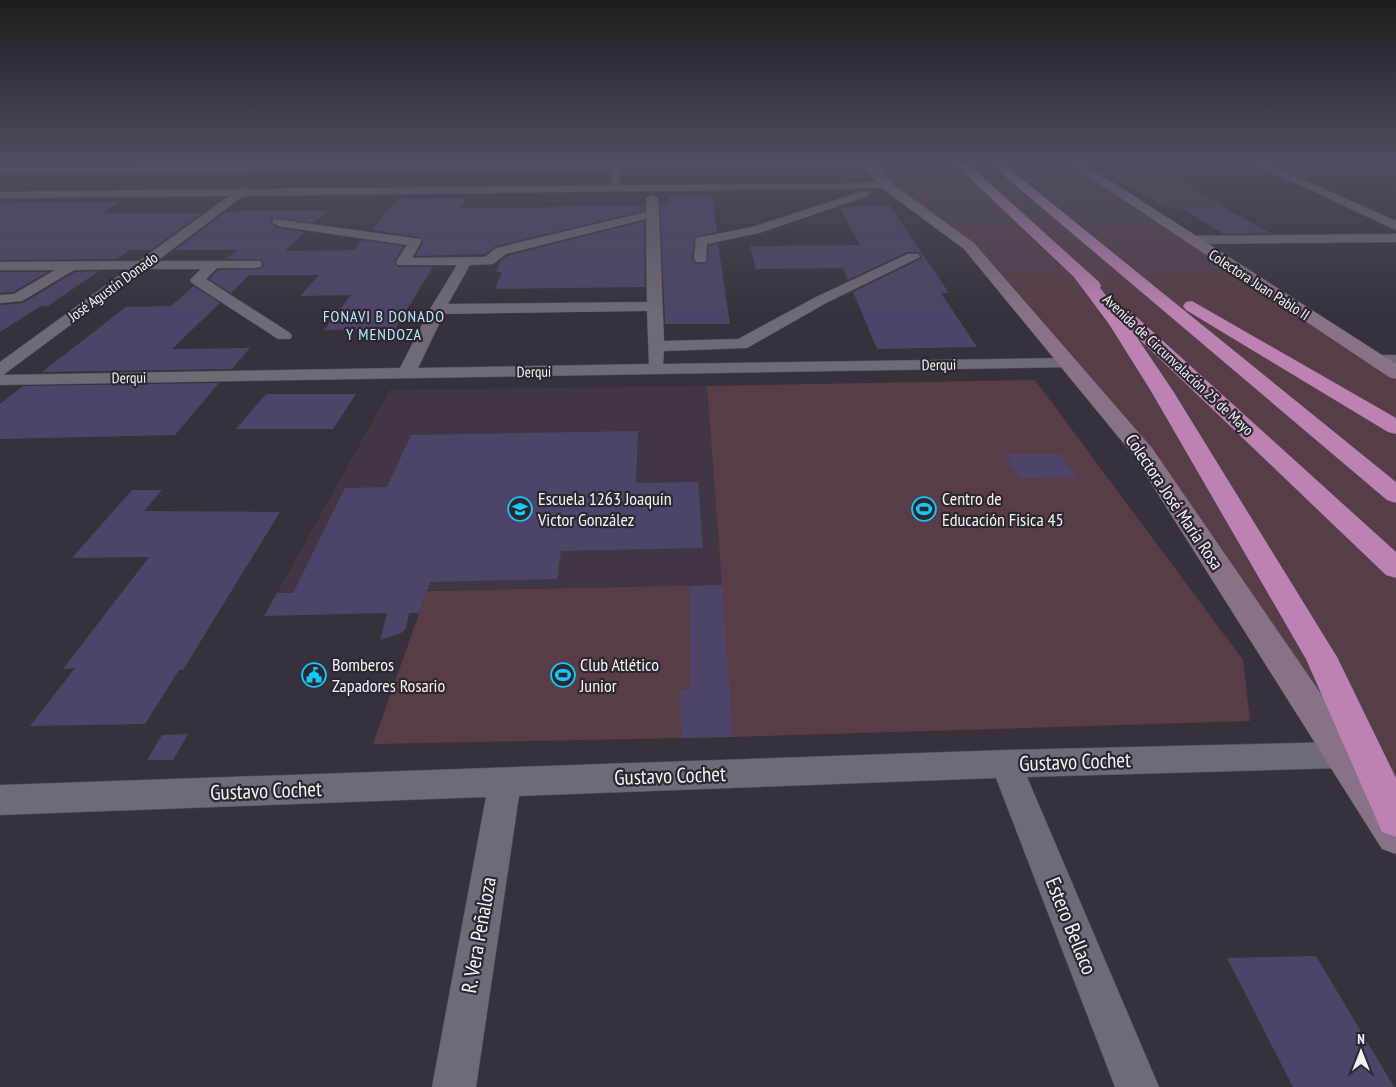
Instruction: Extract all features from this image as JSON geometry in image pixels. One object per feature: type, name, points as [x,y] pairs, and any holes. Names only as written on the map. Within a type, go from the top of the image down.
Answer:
[{"type":"highway","name":"Avenida de Circunvalación 25 de Mayo","points":[[1014,213],[1396,568]]},
{"type":"highway","name":"Avenida de Circunvalación 25 de Mayo","points":[[1056,213],[1396,495]]},
{"type":"highway","points":[[1059,215],[1211,319],[1396,427]]},
{"type":"highway","points":[[1080,274],[1117,322],[1162,390],[1321,657],[1396,819]]},
{"type":"main road","name":"Colectora José María Rosa","points":[[924,213],[969,246],[1144,453],[1396,836]]},
{"type":"main road","name":"Colectora Juan Pablo II","points":[[1149,213],[1396,373]]},
{"type":"street","name":"José Agustín Donado","points":[[0,370],[215,213]]},
{"type":"street","points":[[701,259],[701,241],[755,230],[807,213]]},
{"type":"street","points":[[1367,213],[1396,226]]},
{"type":"street","points":[[278,222],[415,242],[403,262],[488,261],[501,251],[653,214],[656,370]]},
{"type":"street","points":[[1190,240],[1396,238]]},
{"type":"street","points":[[656,346],[741,344],[821,300],[912,257]]},
{"type":"street","points":[[406,374],[438,309],[466,261]]},
{"type":"street","points":[[214,264],[197,280],[284,336]]},
{"type":"street","points":[[0,266],[256,264]]},
{"type":"street","points":[[0,299],[17,298],[71,266]]},
{"type":"street","points":[[438,309],[656,306]]},
{"type":"street","points":[[1376,360],[1396,360]]},
{"type":"street","name":"Derqui","points":[[0,380],[1068,363]]},
{"type":"street","name":"Gustavo Cochet","points":[[0,800],[1006,764],[1341,755]]},
{"type":"street","name":"Estero Bellaco","points":[[1006,764],[1137,1087]]},
{"type":"street","name":"R. Vera Peñaloza","points":[[454,1087],[505,782]]},
{"type":"shaded area","points":[[924,213],[1151,213],[1396,373],[1396,836],[1144,453],[969,246]]},
{"type":"shaded area","name":"Centro de Educación Fisica 45","points":[[1035,380],[1243,660],[1250,721],[733,737],[373,744],[427,591],[722,585],[707,386]]},
{"type":"shaded area","name":"Escuela 1263 Joaquín Victor González","points":[[707,386],[722,585],[277,593],[390,390]]},
{"type":"building","points":[[0,213],[202,213],[151,250],[130,250],[117,259],[0,260]]},
{"type":"building","points":[[224,213],[325,213],[315,223],[272,218],[270,222],[277,228],[305,232],[285,251],[354,250],[362,240],[404,246],[394,261],[398,267],[433,267],[395,329],[324,330],[351,295],[300,296],[319,275],[249,275],[231,293],[209,279],[218,270],[260,269],[264,265],[262,260],[226,259],[237,250],[175,250]]},
{"type":"building","points":[[385,213],[637,213],[496,246],[486,254],[415,256],[423,243],[420,237],[371,230]]},
{"type":"building","points":[[660,213],[714,213],[717,232],[695,237],[692,259],[696,264],[707,263],[709,246],[718,243],[730,324],[665,324]]},
{"type":"building","points":[[843,213],[894,213],[949,293],[941,293],[977,347],[877,349],[853,292],[921,259],[922,256],[918,252],[907,252],[848,280],[843,268],[756,269],[750,246],[860,245]]},
{"type":"building","points":[[1189,213],[1233,213],[1270,233],[1224,234]]},
{"type":"building","points":[[644,221],[645,287],[495,289],[502,272],[496,272],[501,260],[507,256]]},
{"type":"building","points":[[99,271],[48,306],[41,306],[0,332],[0,305],[23,303],[75,272]]},
{"type":"building","points":[[0,272],[48,272],[13,292],[0,293]]},
{"type":"building","points":[[194,286],[220,303],[172,349],[250,348],[232,369],[42,372],[126,307],[171,306]]},
{"type":"building","points":[[219,383],[175,435],[0,439],[0,404],[23,386]]},
{"type":"building","points":[[266,394],[356,394],[333,429],[236,429]]},
{"type":"building","points":[[638,431],[636,483],[698,482],[703,548],[561,551],[557,579],[430,582],[419,613],[409,613],[406,628],[401,633],[380,640],[387,613],[264,616],[277,593],[293,593],[345,488],[387,487],[411,435]]},
{"type":"building","points":[[1005,454],[1060,454],[1076,477],[1019,478]]},
{"type":"building","points":[[132,490],[162,490],[144,511],[280,512],[183,670],[179,670],[145,724],[30,726],[75,668],[63,669],[149,557],[72,558]]},
{"type":"building","points":[[722,585],[733,737],[681,738],[680,690],[691,690],[689,586]]},
{"type":"building","points":[[188,734],[173,760],[147,760],[162,735]]},
{"type":"building","points":[[1316,956],[1394,1087],[1293,1087],[1227,958]]},
{"type":"place","name":"Escuela 1263 Joaquín Victor González","points":[[520,509]]},
{"type":"place","name":"Centro de Educación Fisica 45","points":[[924,509]]},
{"type":"place","name":"Bomberos Zapadores Rosario","points":[[314,675]]},
{"type":"place","name":"Club Atlético Junior","points":[[563,675]]},
{"type":"district","name":"FONAVI B DONADO Y MENDOZA","points":[[384,325]]}]
